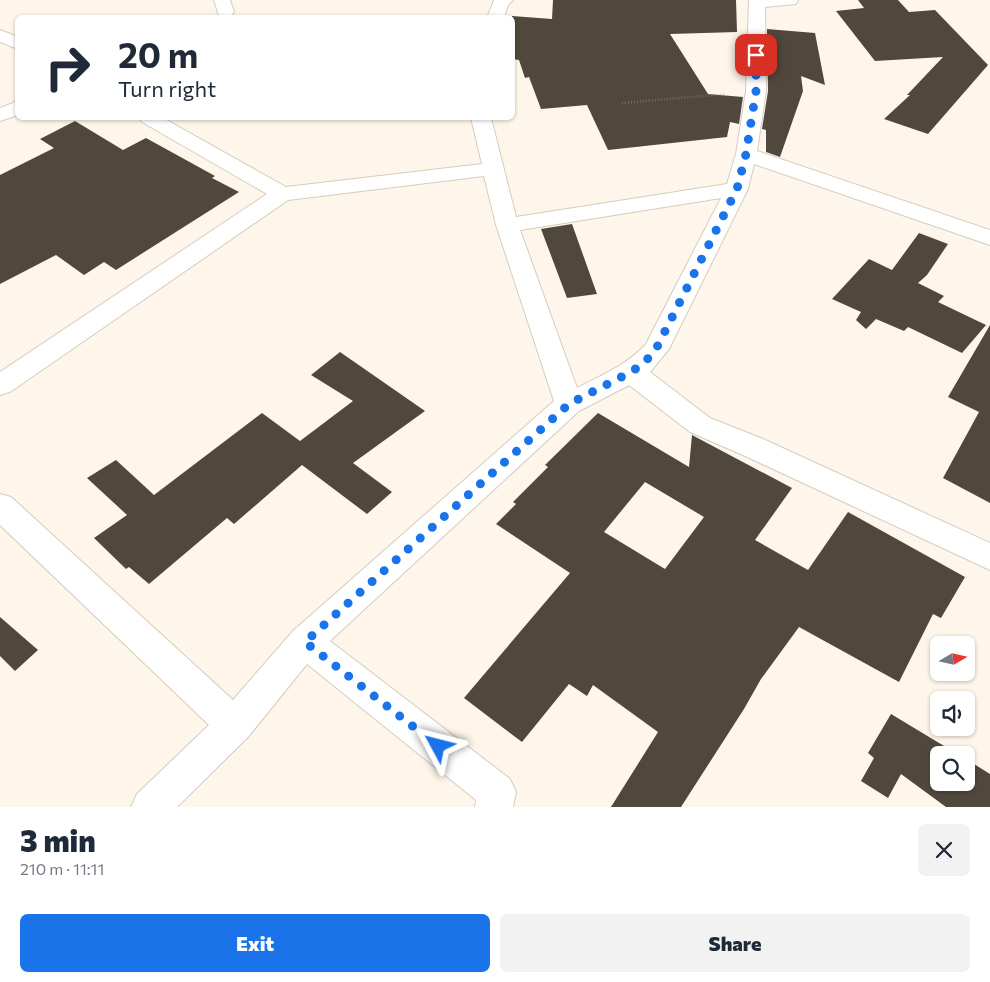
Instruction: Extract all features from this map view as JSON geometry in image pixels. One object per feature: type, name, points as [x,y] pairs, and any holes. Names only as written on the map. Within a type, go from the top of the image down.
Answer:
[{"type":"street","points":[[496,15],[502,2],[505,0]]},
{"type":"street","points":[[150,807],[235,725],[305,642],[569,404],[631,372],[644,363],[656,349],[737,189],[746,154],[756,91],[756,1],[790,0]]},
{"type":"street","points":[[0,35],[15,42]]},
{"type":"street","points":[[0,115],[15,108]]},
{"type":"street","points":[[152,120],[282,194]]},
{"type":"street","points":[[481,120],[507,225],[569,404]]},
{"type":"street","points":[[746,154],[990,238]]},
{"type":"street","points":[[0,384],[282,194],[493,169]]},
{"type":"street","points":[[507,225],[737,189]]},
{"type":"street","points":[[631,372],[700,425],[753,447],[990,557]]},
{"type":"street","points":[[0,506],[235,725]]},
{"type":"street","points":[[305,642],[497,792],[494,807]]},
{"type":"path","points":[[622,103],[756,91]]},
{"type":"building","points":[[553,0],[736,0],[737,32],[670,34],[708,94],[743,97],[739,124],[730,122],[727,137],[608,150],[587,105],[541,109],[529,77],[525,78],[519,60],[515,59],[515,16],[552,19]]},
{"type":"building","points":[[858,0],[898,0],[909,12],[935,10],[988,65],[928,134],[884,119],[910,95],[907,95],[943,57],[875,61],[836,11],[864,8]]},
{"type":"building","points":[[767,29],[815,33],[825,85],[801,76],[803,91],[780,157],[766,152],[766,130],[762,129],[768,91]]},
{"type":"building","points":[[75,121],[123,150],[146,138],[215,176],[212,178],[239,192],[116,270],[104,262],[84,275],[56,255],[0,284],[0,175],[54,148],[40,139]]},
{"type":"building","points":[[572,224],[597,294],[567,298],[541,229]]},
{"type":"building","points":[[919,233],[948,244],[927,275],[918,283],[944,296],[938,302],[986,325],[962,353],[908,327],[904,331],[876,319],[866,329],[856,320],[861,312],[832,299],[869,259],[892,270]]},
{"type":"building","points":[[990,325],[990,503],[943,478],[979,412],[948,397]]},
{"type":"building","points":[[340,352],[425,411],[353,463],[392,492],[367,514],[302,465],[234,524],[227,518],[149,584],[129,567],[126,569],[94,538],[127,515],[87,478],[116,460],[154,495],[262,413],[300,441],[353,401],[311,375]]},
{"type":"building","points":[[598,413],[689,467],[692,435],[792,488],[755,540],[808,570],[848,512],[965,577],[941,618],[933,614],[899,682],[799,627],[761,679],[681,807],[611,807],[658,732],[593,685],[587,696],[569,684],[522,742],[464,698],[570,573],[496,524],[516,504],[513,502],[548,467],[545,465]],"holes":[[[645,482],[704,517],[665,569],[604,532]]]},
{"type":"building","points":[[0,617],[38,650],[15,671],[0,656]]},
{"type":"building","points":[[891,714],[944,746],[930,746],[930,791],[975,791],[975,765],[990,774],[990,807],[946,807],[901,774],[888,798],[861,781],[874,758],[868,753]]},
{"type":"route","points":[[438,746],[305,642],[569,404],[631,372],[644,363],[656,349],[737,189],[746,154],[756,91],[756,55]]}]
